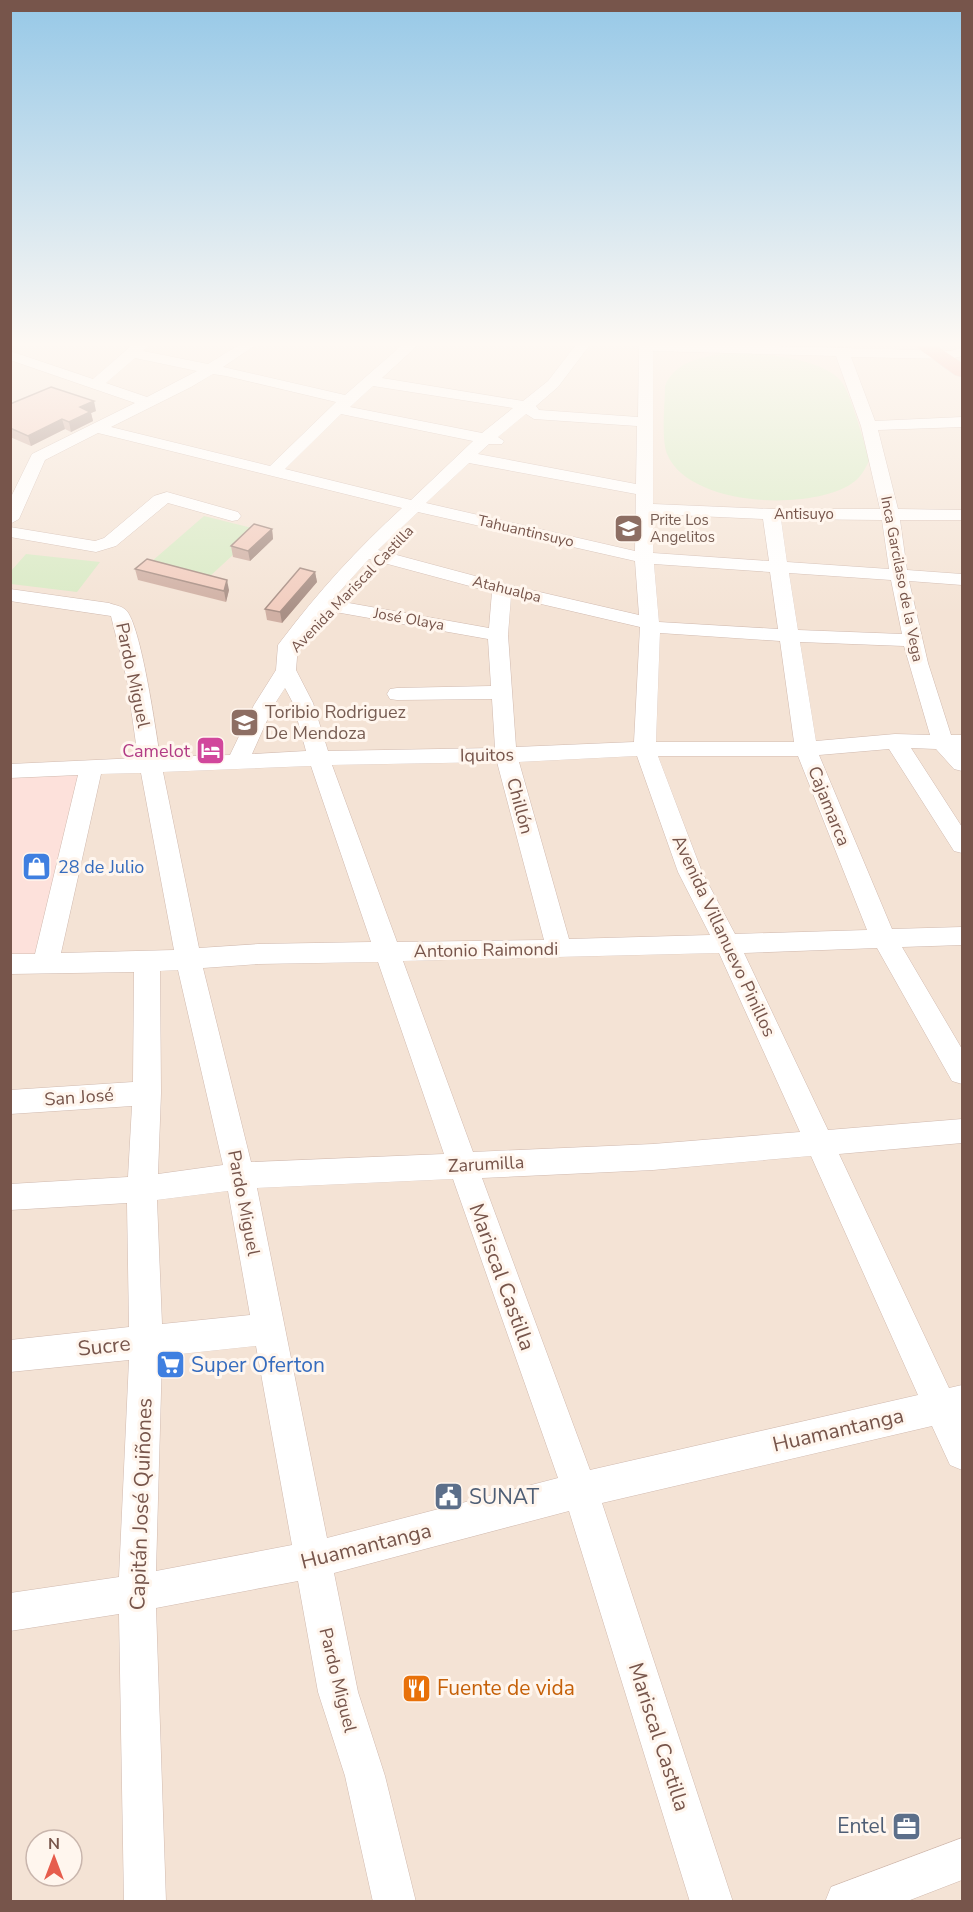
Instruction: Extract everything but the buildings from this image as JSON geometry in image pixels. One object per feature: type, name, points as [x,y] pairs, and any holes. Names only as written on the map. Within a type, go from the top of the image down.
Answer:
[{"type":"street","points":[[12,514],[39,457],[86,435]]},
{"type":"street","name":"Tahuantinsuyo","points":[[125,435],[644,558],[963,579]]},
{"type":"street","points":[[274,471],[311,435]]},
{"type":"street","points":[[472,435],[492,440]]},
{"type":"street","name":"Avenida Mariscal Castilla","points":[[238,761],[287,663],[301,646],[327,604],[373,554],[498,435]]},
{"type":"street","name":"Avenida Villanuevo Pinillos","points":[[645,435],[644,558],[650,625],[645,749],[690,872],[728,943],[818,1143],[952,1404],[963,1453]]},
{"type":"street","name":"Inca Garcilaso de la Vega","points":[[871,435],[890,514],[899,576],[918,663],[963,764]]},
{"type":"street","points":[[472,458],[644,490]]},
{"type":"street","points":[[10,532],[96,547],[110,542],[163,491],[232,516]]},
{"type":"street","name":"Antisuyo","points":[[645,509],[771,514],[963,515]]},
{"type":"street","name":"Cajamarca","points":[[771,514],[781,567],[806,749],[883,937],[963,1074]]},
{"type":"street","name":"Atahualpa","points":[[373,554],[502,589],[650,625],[789,636],[913,640]]},
{"type":"street","name":"Chillón","points":[[502,589],[498,635],[506,755],[559,949]]},
{"type":"street","name":"Pardo Miguel","points":[[10,595],[81,603],[113,610],[121,615],[137,680],[150,764],[188,959],[240,1176],[338,1692],[364,1776],[395,1902]]},
{"type":"street","name":"José Olaya","points":[[327,604],[498,635]]},
{"type":"street","name":"Mariscal Castilla","points":[[287,663],[303,703],[320,758],[462,1165],[580,1491],[712,1902]]},
{"type":"street","points":[[397,694],[503,692]]},
{"type":"street","points":[[895,741],[963,844]]},
{"type":"street","name":"Iquitos","points":[[10,771],[320,758],[506,755],[645,749],[806,749],[895,741],[953,742]]},
{"type":"street","points":[[46,963],[91,769]]},
{"type":"street","name":"Antonio Raimondi","points":[[10,964],[147,962],[258,954],[559,949],[963,936]]},
{"type":"street","name":"Capitán José Quiñones","points":[[145,1902],[137,1593],[146,1341],[142,1189],[147,1093],[147,962]]},
{"type":"street","name":"San José","points":[[11,1104],[147,1093]]},
{"type":"street","name":"Zarumilla","points":[[10,1197],[142,1189],[240,1176],[653,1157],[963,1131]]},
{"type":"street","name":"Sucre","points":[[10,1356],[268,1329]]},
{"type":"street","name":"Huamantanga","points":[[10,1612],[137,1593],[312,1560],[580,1491],[952,1404]]},
{"type":"street","points":[[846,1902],[963,1859]]},
{"type":"shaded area","points":[[11,435],[962,435],[962,1901],[11,1902]]},
{"type":"shaded area","name":"28 de Julio","points":[[87,772],[41,960],[11,961],[11,774]]},
{"type":"green space","points":[[664,435],[862,435],[870,459],[857,479],[832,493],[808,498],[752,499],[724,494],[699,485],[680,472],[667,454]]},
{"type":"green space","points":[[204,516],[260,530],[209,577],[151,562]]},
{"type":"green space","points":[[26,554],[100,562],[77,592],[11,584],[11,571]]},
{"type":"place","name":"Prite Los Angelitos","points":[[629,529]]},
{"type":"place","name":"Toribio Rodriguez De Mendoza","points":[[244,722]]},
{"type":"place","name":"Camelot","points":[[211,751]]},
{"type":"place","name":"28 de Julio","points":[[37,867]]},
{"type":"place","name":"Super Oferton","points":[[170,1365]]},
{"type":"place","name":"SUNAT","points":[[448,1497]]},
{"type":"place","name":"Fuente de vida","points":[[416,1688]]},
{"type":"place","name":"Entel","points":[[907,1826]]}]
